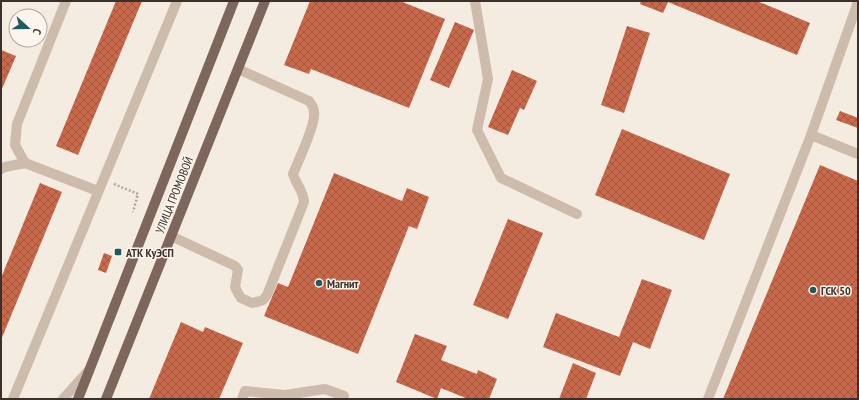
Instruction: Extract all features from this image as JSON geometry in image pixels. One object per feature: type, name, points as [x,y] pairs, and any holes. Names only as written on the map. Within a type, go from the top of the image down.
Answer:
[{"type":"main road","name":"УЛИЦА ГРОМОВОЙ","points":[[78,399],[234,1]]},
{"type":"main road","name":"УЛИЦА ГРОМОВОЙ","points":[[106,399],[265,1]]},
{"type":"lane","points":[[25,163],[15,145],[17,124],[66,1]]},
{"type":"lane","points":[[13,399],[176,1]]},
{"type":"lane","points":[[475,1],[488,79],[477,130],[501,178],[577,214]]},
{"type":"lane","points":[[708,399],[811,135],[858,2]]},
{"type":"lane","points":[[172,236],[235,266],[238,270],[236,287],[238,293],[246,301],[257,302],[262,300],[267,295],[304,202],[303,193],[295,181],[293,174],[313,124],[315,114],[309,101],[238,69]]},
{"type":"lane","points":[[811,135],[858,154]]},
{"type":"lane","points":[[1,169],[4,167],[25,163],[98,191]]},
{"type":"lane","points":[[63,399],[89,370]]},
{"type":"lane","points":[[242,399],[245,391],[285,395],[325,389],[344,396]]},
{"type":"path","points":[[98,191],[110,183],[138,194],[133,212]]},
{"type":"building","points":[[116,1],[142,1],[78,155],[56,146]]},
{"type":"building","points":[[310,1],[400,1],[445,19],[409,108],[311,69],[309,74],[284,65]]},
{"type":"building","points":[[641,1],[757,1],[810,23],[797,55],[668,2],[663,13],[640,4]]},
{"type":"building","points":[[455,22],[474,30],[449,88],[430,80]]},
{"type":"building","points":[[627,26],[650,33],[624,113],[601,105]]},
{"type":"building","points":[[1,50],[16,56],[1,91]]},
{"type":"building","points":[[512,70],[537,81],[524,110],[520,108],[508,135],[488,127]]},
{"type":"building","points":[[840,111],[858,118],[858,128],[836,120]]},
{"type":"building","points":[[622,129],[730,174],[704,240],[595,195]]},
{"type":"building","name":"ГСК 50","points":[[820,165],[858,181],[858,399],[723,399]]},
{"type":"building","points":[[334,173],[402,201],[407,188],[429,197],[417,229],[409,226],[358,354],[264,316],[278,283],[288,287]]},
{"type":"building","points":[[40,183],[62,192],[1,340],[1,278]]},
{"type":"building","points":[[508,219],[543,233],[508,319],[473,305]]},
{"type":"building","points":[[104,253],[112,256],[106,273],[98,270]]},
{"type":"building","points":[[642,279],[672,290],[650,349],[633,342],[620,376],[543,347],[556,313],[619,337]]},
{"type":"building","points":[[181,322],[203,332],[205,327],[243,343],[219,399],[149,399]]},
{"type":"building","points":[[415,334],[447,346],[441,360],[477,374],[478,370],[497,379],[489,399],[468,399],[441,388],[437,399],[396,382]]},
{"type":"building","points":[[573,363],[596,373],[586,399],[559,399]]},
{"type":"place","name":"АТК КуЭСП","points":[[118,252]]},
{"type":"place","name":"Магнит","points":[[319,283]]},
{"type":"place","name":"ГСК 50","points":[[813,290]]}]
